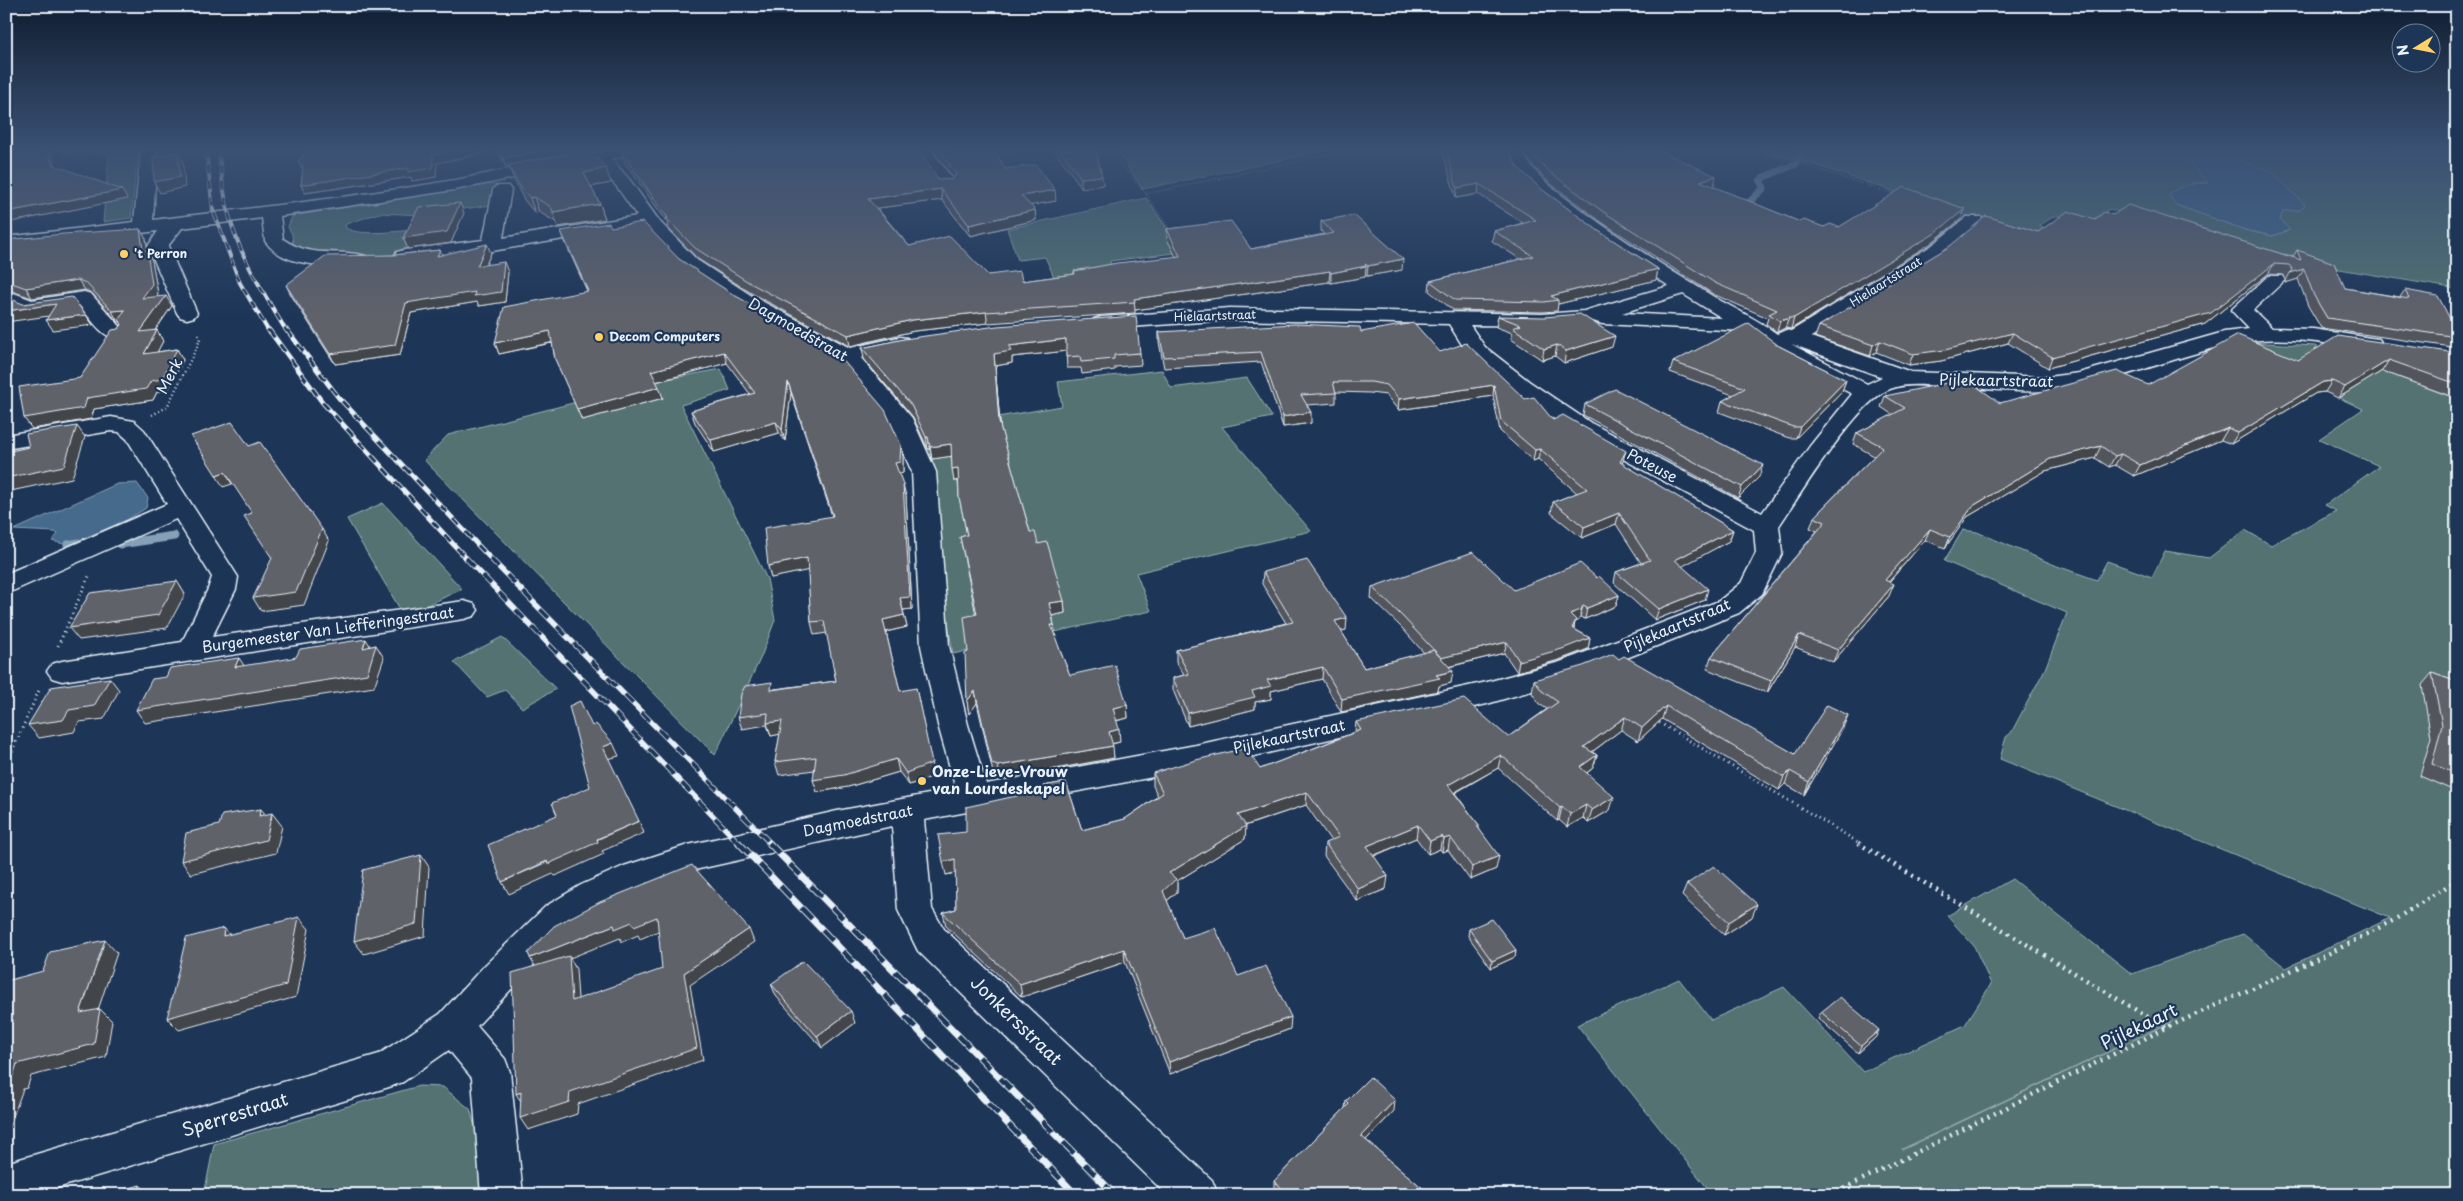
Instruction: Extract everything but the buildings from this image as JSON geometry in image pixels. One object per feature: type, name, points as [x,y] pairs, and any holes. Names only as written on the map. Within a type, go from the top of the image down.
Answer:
[{"type":"street","points":[[143,228],[145,206]]},
{"type":"street","points":[[6,243],[223,219],[311,206]]},
{"type":"street","points":[[492,245],[499,206]]},
{"type":"street","name":"Dagmoedstraat","points":[[453,1026],[540,932],[558,916],[592,896],[636,876],[688,858],[828,826],[974,798],[935,646],[924,472],[900,418],[847,355],[745,300],[690,264],[653,226],[640,206]]},
{"type":"street","points":[[1565,206],[1606,237],[1686,287]]},
{"type":"street","points":[[270,212],[274,241],[286,251],[309,258],[377,260],[492,245],[650,219]]},
{"type":"street","name":"Hielaartstraat","points":[[1794,338],[1938,250],[1974,221]]},
{"type":"street","points":[[175,224],[161,238],[158,246],[188,313]]},
{"type":"street","points":[[2266,334],[2241,310],[2275,280]]},
{"type":"street","name":"Hielaartstraat","points":[[1586,317],[1686,287],[1752,325],[1785,350],[1867,393]]},
{"type":"street","points":[[6,296],[30,306],[84,298],[116,334]]},
{"type":"street","name":"Hielaartstraat","points":[[1085,324],[1230,314],[1542,320],[1586,317],[1752,325],[1909,379]]},
{"type":"street","name":"Poteuse","points":[[1455,318],[1477,351],[1522,387],[1583,428],[1766,526]]},
{"type":"street","name":"Pijlekaartstraat","points":[[974,798],[1196,757],[1487,694],[1569,670],[1729,607],[1752,588],[1769,554],[1766,526],[1818,451],[1859,399],[1882,383],[1909,379],[2047,384],[2081,379],[2232,337],[2266,334],[2313,336],[2390,347]]},
{"type":"street","points":[[847,355],[914,339]]},
{"type":"street","points":[[6,442],[111,424],[126,426]]},
{"type":"street","name":"Burgemeester Van Liefferingestraat","points":[[126,426],[136,435],[225,577],[222,590],[192,650]]},
{"type":"street","points":[[6,585],[180,508]]},
{"type":"street","name":"Burgemeester Van Liefferingestraat","points":[[62,671],[464,610]]},
{"type":"street","name":"Jonkersstraat","points":[[907,812],[915,910],[931,940],[1197,1195]]},
{"type":"street","points":[[453,1026],[491,1072],[502,1195]]},
{"type":"street","name":"Sperrestraat","points":[[6,1183],[389,1070],[453,1026]]},
{"type":"path","points":[[1154,206],[1176,239]]},
{"type":"path","name":"Merk","points":[[126,426],[167,407],[198,346],[200,338],[188,313]]},
{"type":"path","points":[[1654,720],[2166,1028]]},
{"type":"path","name":"Pijlekaart","points":[[1830,1195],[2166,1028],[2394,920],[2457,880]]},
{"type":"green space","points":[[104,206],[132,206],[131,218],[103,222]]},
{"type":"green space","points":[[355,206],[484,206],[422,215],[379,213],[346,224],[345,227],[350,230],[367,233],[413,230],[408,253],[381,256],[332,256],[304,250],[293,244],[292,234],[288,227],[292,216]]},
{"type":"green space","points":[[1110,206],[1152,206],[1183,252],[1110,261],[1113,272],[1055,279],[1045,257],[1018,260],[1007,229]]},
{"type":"green space","points":[[1938,206],[2179,206],[2245,230],[2272,236],[2289,230],[2280,220],[2283,211],[2300,210],[2304,206],[2457,206],[2457,289],[2310,264],[2310,260],[2284,254],[2276,262],[2110,209],[2085,224],[2056,215],[2039,226],[2069,236],[2057,246]]},
{"type":"green space","points":[[2250,342],[2315,346],[2457,399],[2457,1195],[1713,1195],[1577,1025],[1679,979],[1711,1020],[1784,987],[1863,1072],[1965,1025],[1991,984],[1974,946],[1947,916],[2012,879],[2132,974],[2243,934],[2286,968],[2390,918],[2000,759],[2006,737],[2011,733],[2045,669],[2067,613],[1944,561],[1963,530],[1977,532],[2057,566],[2097,580],[2107,561],[2152,577],[2165,551],[2209,558],[2245,530],[2271,545],[2336,511],[2325,505],[2379,466],[2319,439],[2363,409],[2339,398],[2352,388]],"holes":[[[2173,1021],[1902,1150],[1902,1149]]]},
{"type":"green space","points":[[721,369],[730,390],[681,405],[767,579],[775,620],[761,657],[715,755],[424,460],[448,435],[663,380]]},
{"type":"green space","points":[[1162,370],[1171,388],[1247,378],[1272,417],[1222,427],[1311,531],[1136,573],[1151,611],[953,654],[916,431],[1062,406],[1058,382]]},
{"type":"green space","points":[[383,503],[462,589],[404,616],[347,519]]},
{"type":"green space","points":[[502,637],[556,689],[522,708],[505,690],[487,697],[454,662]]},
{"type":"green space","points":[[419,1086],[443,1087],[470,1109],[482,1152],[480,1195],[204,1195],[214,1144]]},
{"type":"water","points":[[2179,206],[2304,206],[2300,210],[2283,211],[2280,220],[2290,230],[2272,236],[2245,230]]},
{"type":"water","points":[[137,483],[148,498],[146,508],[127,520],[68,545],[52,541],[58,534],[55,532],[14,530],[117,484]]},
{"type":"waterway","points":[[1740,211],[1745,206]]},
{"type":"waterway","points":[[120,544],[174,536]]},
{"type":"waterway","points":[[68,545],[79,543]]},
{"type":"railway","points":[[213,206],[240,283],[269,332]]},
{"type":"railway","points":[[227,206],[231,224],[244,256],[287,332]]},
{"type":"railway","points":[[269,330],[323,403],[467,559]]},
{"type":"railway","points":[[287,330],[339,398],[491,559]]},
{"type":"railway","points":[[466,558],[740,844]]},
{"type":"railway","points":[[490,558],[771,844]]},
{"type":"railway","points":[[739,843],[1076,1195]]},
{"type":"railway","points":[[769,843],[1115,1195]]},
{"type":"place","name":"'t Perron","points":[[124,254]]},
{"type":"place","name":"Decom Computers","points":[[599,337]]},
{"type":"place","name":"Onze-Lieve-Vrouw van Lourdeskapel","points":[[922,781]]}]
